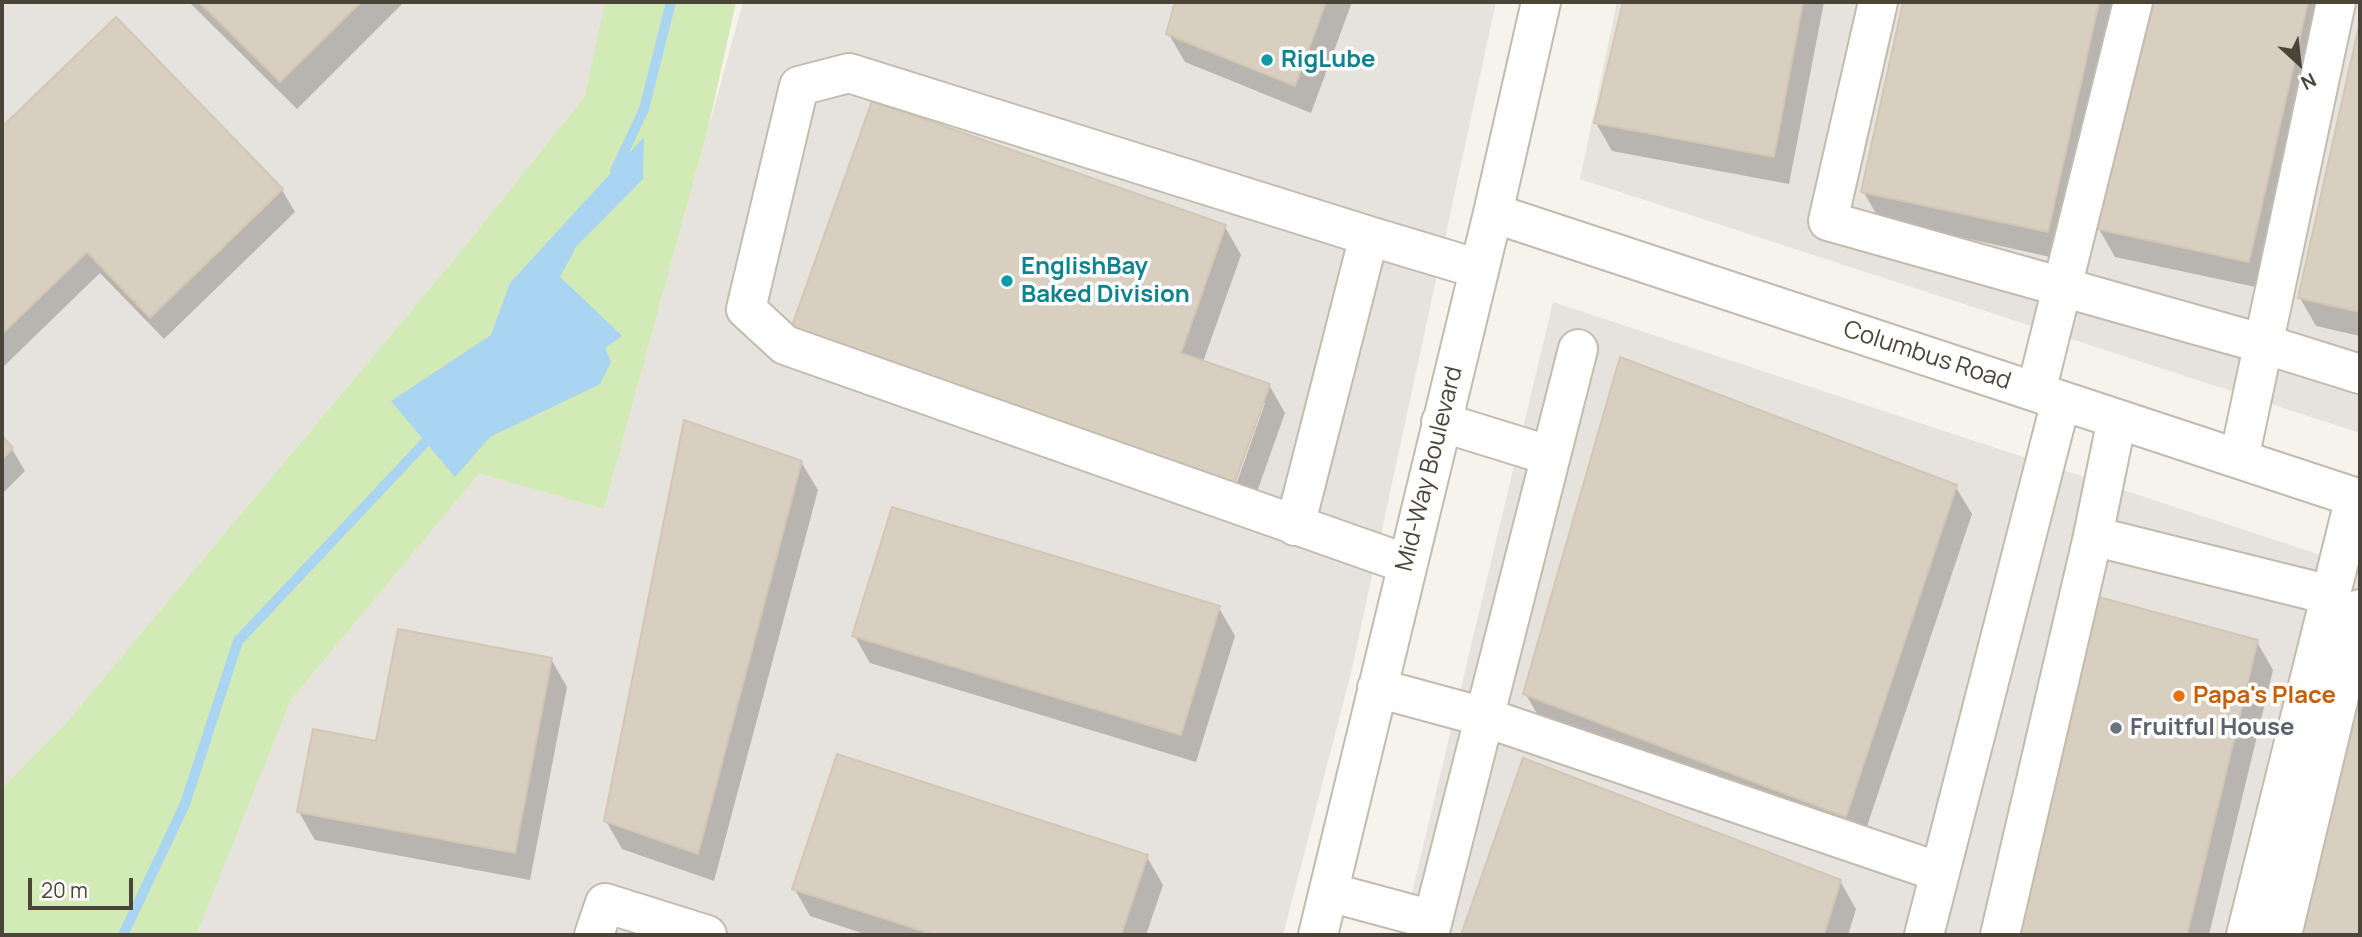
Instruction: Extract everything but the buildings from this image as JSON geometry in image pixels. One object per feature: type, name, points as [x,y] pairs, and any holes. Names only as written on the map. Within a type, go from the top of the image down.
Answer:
[{"type":"street","name":"Mid-Way Boulevard","points":[[1318,935],[1493,213],[1541,2]]},
{"type":"street","points":[[1878,2],[1828,220],[2264,344],[2360,374]]},
{"type":"street","points":[[1924,935],[2048,396],[2062,287],[2133,2]]},
{"type":"street","points":[[2239,459],[2336,2]]},
{"type":"street","points":[[1407,564],[785,345],[746,309],[799,86],[849,73],[1479,269]]},
{"type":"street","name":"Columbus Road","points":[[1493,213],[2358,498]]},
{"type":"street","points":[[1295,526],[1368,236]]},
{"type":"street","points":[[1329,892],[1431,928],[1578,349]]},
{"type":"street","points":[[2000,935],[2093,536],[2117,419]]},
{"type":"street","points":[[1441,422],[1551,456]]},
{"type":"street","points":[[2282,935],[2351,616],[2358,498]]},
{"type":"street","points":[[2093,536],[2351,616]]},
{"type":"street","points":[[2246,935],[2351,616]]},
{"type":"street","points":[[1377,688],[1484,717],[1939,872]]},
{"type":"street","points":[[594,935],[605,902],[707,935]]},
{"type":"shaded area","points":[[2,2],[608,2],[585,96],[456,257],[65,724],[2,788]]},
{"type":"shaded area","points":[[743,2],[1496,2],[1351,673],[1283,935],[196,935],[291,700],[479,474],[604,509]]},
{"type":"shaded area","points":[[1617,2],[2360,2],[2360,433],[1580,179]]},
{"type":"shaded area","points":[[1553,302],[2360,568],[2360,935],[1402,935]]},
{"type":"green space","points":[[605,2],[736,2],[708,129],[604,509],[479,474],[291,700],[196,935],[2,935],[2,788],[65,724],[456,257],[585,96]]},
{"type":"water","points":[[644,137],[643,179],[553,270],[622,336],[605,348],[611,362],[600,384],[490,437],[455,477],[391,401],[491,335],[510,283]]},
{"type":"waterway","points":[[615,171],[644,109],[671,2]]},
{"type":"waterway","points":[[549,286],[570,248]]},
{"type":"waterway","points":[[123,935],[185,804],[238,641],[434,433]]},
{"type":"place","name":"RigLube","points":[[1267,60]]},
{"type":"place","name":"EnglishBay Baked Division","points":[[1007,281]]},
{"type":"place","name":"Papa's Place","points":[[2179,696]]},
{"type":"place","name":"Fruitful House","points":[[2116,728]]}]
